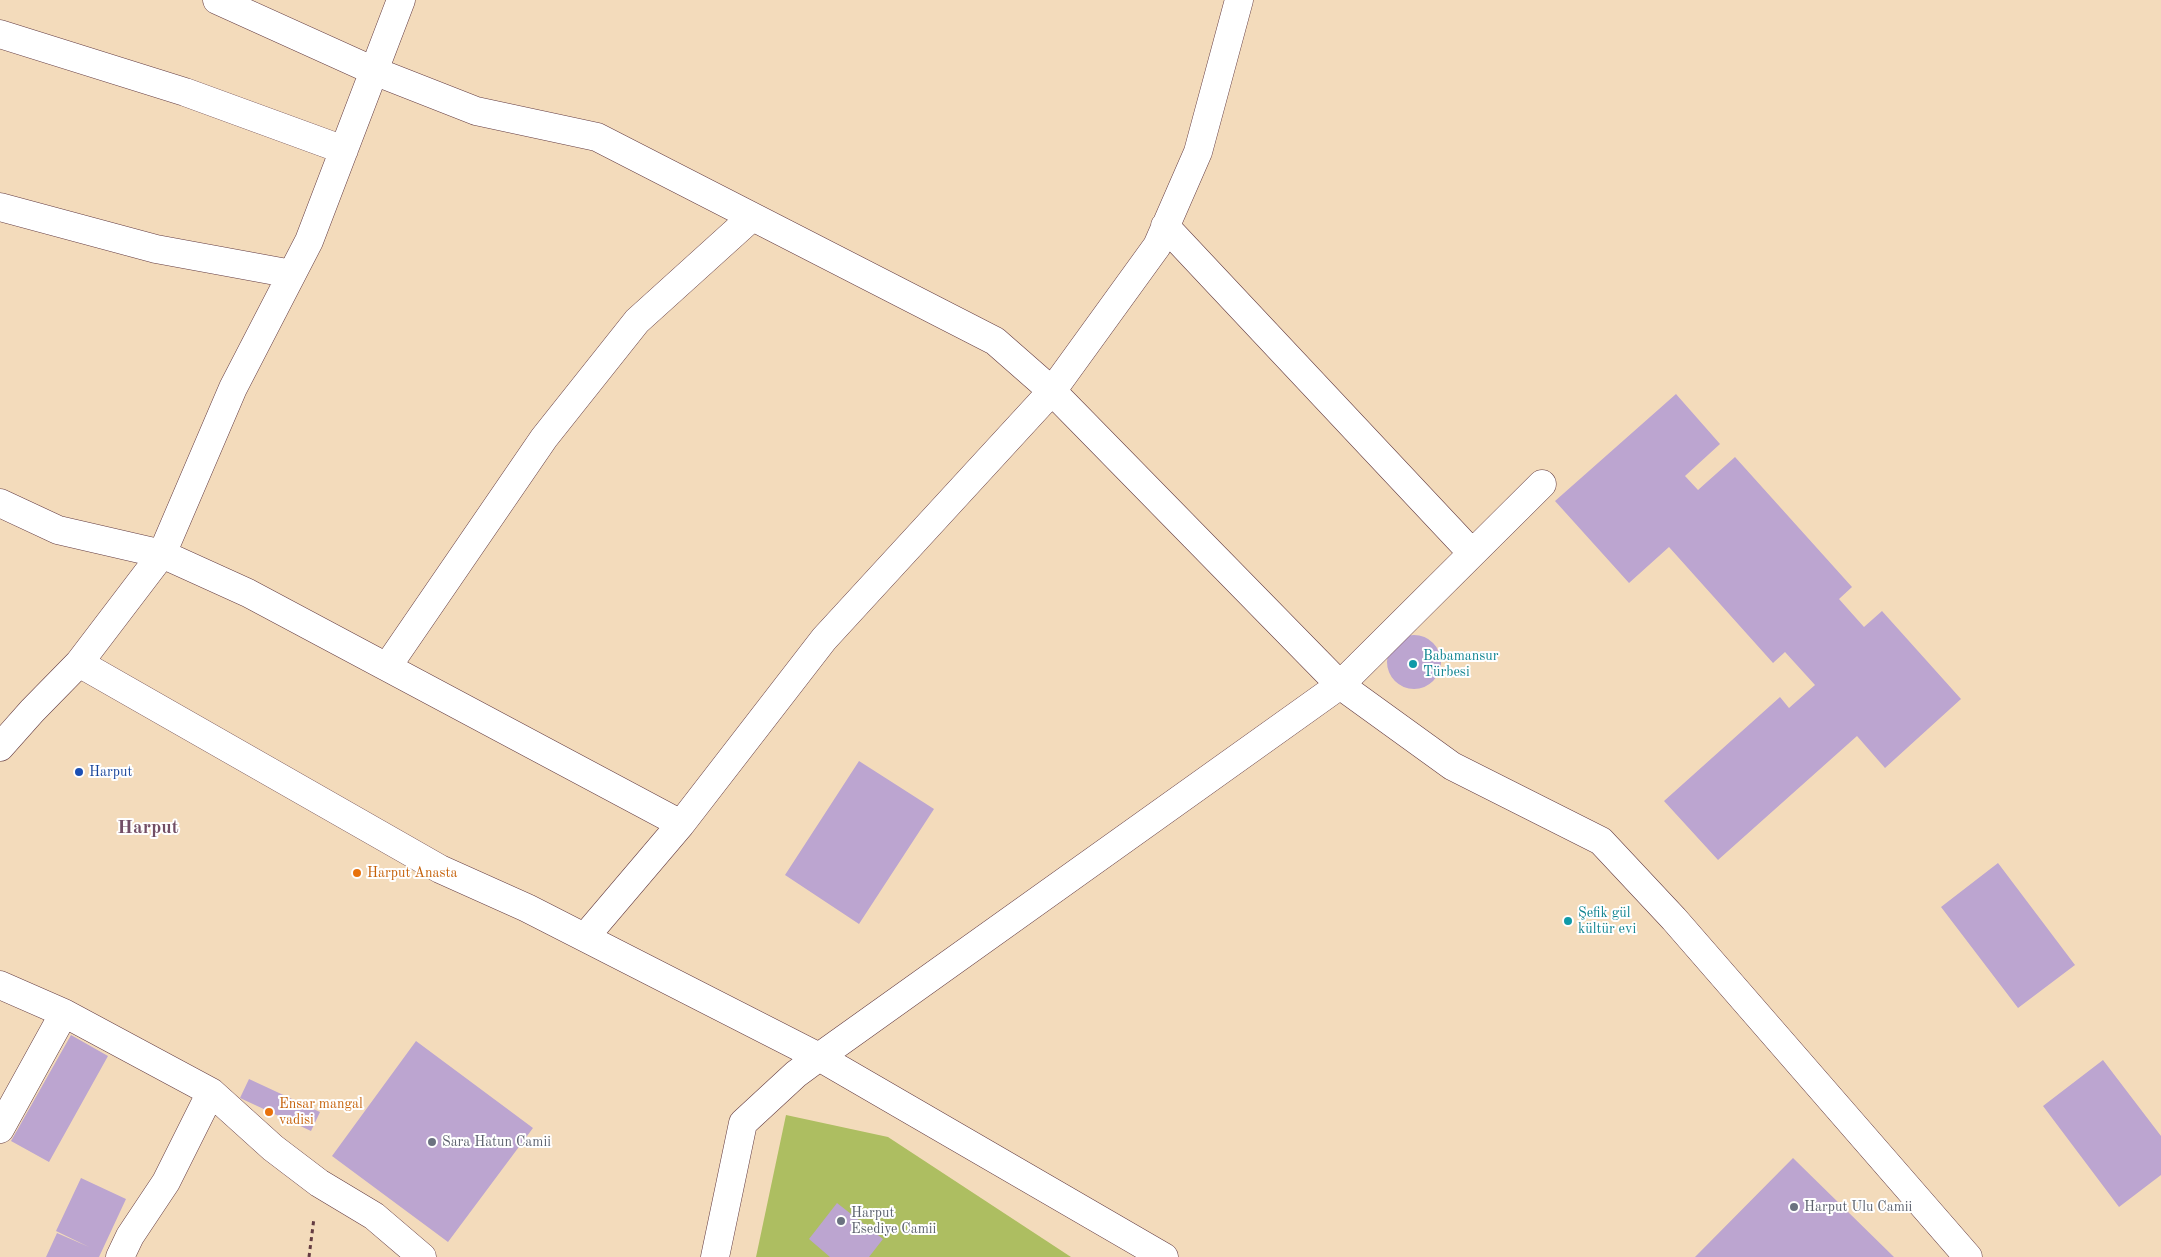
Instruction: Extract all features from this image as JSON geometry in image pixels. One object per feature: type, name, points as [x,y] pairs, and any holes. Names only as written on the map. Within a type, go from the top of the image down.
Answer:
[{"type":"street","points":[[217,0],[374,71],[476,111],[597,137],[995,341],[1052,391],[1340,685],[1452,766],[1601,841],[1674,919],[1968,1257]]},
{"type":"street","points":[[0,747],[32,710],[79,663],[162,554],[233,388],[308,241],[401,0]]},
{"type":"street","points":[[585,937],[681,824],[824,639],[1052,391],[1157,246],[1198,152],[1239,0]]},
{"type":"street","points":[[0,34],[185,92],[344,150]]},
{"type":"street","points":[[0,208],[156,249],[292,274]]},
{"type":"street","points":[[387,667],[544,438],[637,321],[752,217]]},
{"type":"street","points":[[1165,226],[1472,553]]},
{"type":"street","points":[[715,1257],[743,1123],[796,1074],[819,1057],[1340,685],[1542,484]]},
{"type":"street","points":[[0,503],[58,530],[162,554],[248,593],[681,824]]},
{"type":"street","points":[[79,663],[440,869],[527,908],[819,1057],[1164,1257]]},
{"type":"street","points":[[0,985],[64,1013],[211,1092],[273,1148],[319,1183],[374,1216],[422,1257]]},
{"type":"street","points":[[0,1129],[64,1013]]},
{"type":"street","points":[[120,1257],[130,1236],[166,1182],[211,1092]]},
{"type":"green space","points":[[786,1115],[888,1137],[1071,1257],[756,1257]]},
{"type":"building","points":[[1676,394],[1720,444],[1685,476],[1698,490],[1735,457],[1852,587],[1839,599],[1864,627],[1882,611],[1961,699],[1885,768],[1857,736],[1718,860],[1664,801],[1780,697],[1789,708],[1815,685],[1785,652],[1773,663],[1669,547],[1629,583],[1555,501]]},
{"type":"building","name":"Babamansur Türbesi","points":[[1414,635],[1424,637],[1433,643],[1439,652],[1441,662],[1439,672],[1433,681],[1424,687],[1414,689],[1404,687],[1395,681],[1389,672],[1387,662],[1389,652],[1395,643],[1404,637]]},
{"type":"building","points":[[859,761],[934,809],[859,924],[785,875]]},
{"type":"building","points":[[1998,863],[2075,965],[2018,1008],[1941,907]]},
{"type":"building","points":[[71,1035],[108,1056],[49,1162],[11,1141]]},
{"type":"building","name":"Sara Hatun Camii","points":[[416,1041],[533,1128],[448,1242],[332,1156]]},
{"type":"building","points":[[2103,1060],[2161,1136],[2161,1175],[2119,1207],[2043,1106]]},
{"type":"building","points":[[249,1079],[320,1112],[311,1131],[240,1098]]},
{"type":"building","name":"Harput Ulu Camii","points":[[1793,1158],[1894,1257],[1695,1257]]},
{"type":"building","points":[[81,1178],[126,1199],[99,1257],[46,1257],[57,1233],[89,1247],[56,1231]]},
{"type":"building","name":"Harput Esediye Camii","points":[[837,1203],[883,1239],[869,1257],[830,1257],[809,1239]]},
{"type":"place","name":"Babamansur Türbesi","points":[[1413,664]]},
{"type":"place","name":"Harput","points":[[79,772]]},
{"type":"place","name":"Harput Anasta","points":[[357,873]]},
{"type":"place","name":"Şefik gül kültür evi","points":[[1568,921]]},
{"type":"place","name":"Ensar mangal vadisi","points":[[269,1112]]},
{"type":"place","name":"Sara Hatun Camii","points":[[432,1142]]},
{"type":"place","name":"Harput Ulu Camii","points":[[1794,1207]]},
{"type":"place","name":"Harput Esediye Camii","points":[[841,1221]]},
{"type":"district","name":"Harput","points":[[148,828]]}]
